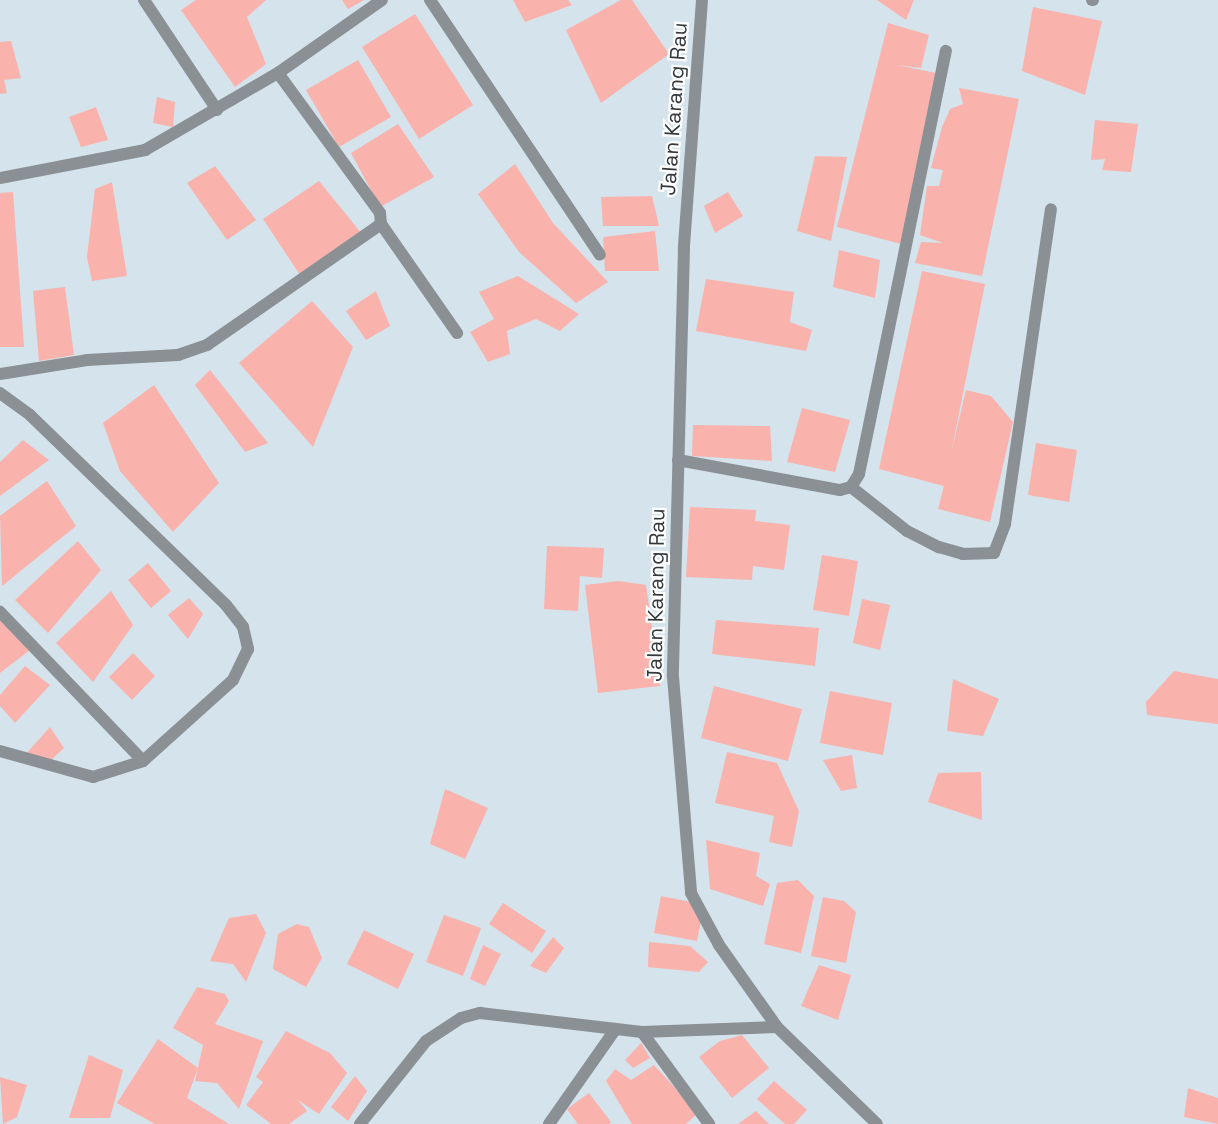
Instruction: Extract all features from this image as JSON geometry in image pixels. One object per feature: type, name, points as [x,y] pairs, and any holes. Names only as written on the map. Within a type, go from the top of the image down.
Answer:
[{"type":"street","points":[[144,0],[217,110]]},
{"type":"street","points":[[0,178],[145,150],[278,73],[382,0]]},
{"type":"street","points":[[430,0],[600,255]]},
{"type":"street","name":"Jalan Karang Rau","points":[[702,0],[684,248],[673,677],[691,892],[719,945],[777,1027],[877,1124]]},
{"type":"street","points":[[678,460],[840,490],[850,487],[859,474],[946,51]]},
{"type":"street","points":[[278,73],[380,213],[381,224],[457,333]]},
{"type":"street","points":[[850,487],[907,531],[939,547],[963,554],[994,553],[1005,524],[1051,209]]},
{"type":"street","points":[[0,374],[87,360],[178,355],[207,345],[381,224]]},
{"type":"street","points":[[0,393],[30,415],[243,627],[248,649],[233,680],[143,761],[93,777],[0,752]]},
{"type":"street","points":[[0,612],[143,761]]},
{"type":"street","points":[[360,1124],[426,1041],[461,1017],[480,1013],[614,1031],[642,1032],[777,1027]]},
{"type":"street","points":[[549,1124],[614,1031]]},
{"type":"street","points":[[642,1032],[709,1124]]},
{"type":"building","points":[[196,0],[266,0],[247,17],[266,64],[235,87],[181,10]]},
{"type":"building","points":[[342,0],[364,0],[348,9]]},
{"type":"building","points":[[513,0],[568,0],[572,5],[525,22]]},
{"type":"building","points":[[621,0],[632,0],[669,54],[601,103],[566,30]]},
{"type":"building","points":[[877,0],[914,0],[906,20]]},
{"type":"building","points":[[1033,7],[1102,21],[1085,95],[1022,71]]},
{"type":"building","points":[[415,14],[473,105],[419,139],[362,47]]},
{"type":"building","points":[[888,23],[929,35],[921,68],[897,65],[936,73],[901,244],[837,227]]},
{"type":"building","points":[[11,41],[21,78],[4,80],[7,93],[0,94],[0,42]]},
{"type":"building","points":[[358,60],[391,117],[339,147],[306,90]]},
{"type":"building","points":[[959,88],[1019,99],[982,276],[915,263],[921,242],[943,243],[920,235],[927,186],[939,186],[943,170],[931,168],[942,127],[950,109],[963,104]]},
{"type":"building","points":[[157,97],[175,102],[173,127],[153,123]]},
{"type":"building","points":[[96,107],[108,140],[81,147],[69,117]]},
{"type":"building","points":[[1095,120],[1138,124],[1131,172],[1102,170],[1105,159],[1091,160]]},
{"type":"building","points":[[398,124],[434,177],[380,207],[351,153]]},
{"type":"building","points":[[815,156],[847,157],[831,241],[797,231]]},
{"type":"building","points":[[515,164],[553,223],[608,282],[576,303],[519,252],[478,194]]},
{"type":"building","points":[[215,166],[256,220],[227,240],[187,183]]},
{"type":"building","points":[[319,181],[362,234],[300,275],[263,219]]},
{"type":"building","points":[[112,182],[127,276],[92,281],[87,257],[95,189]]},
{"type":"building","points":[[13,192],[24,347],[0,347],[0,193]]},
{"type":"building","points":[[728,192],[743,216],[715,233],[704,206]]},
{"type":"building","points":[[652,196],[659,226],[603,226],[601,197]]},
{"type":"building","points":[[655,231],[659,271],[605,271],[603,237]]},
{"type":"building","points":[[839,250],[880,260],[875,298],[833,287]]},
{"type":"building","points":[[922,271],[985,284],[951,453],[966,390],[991,396],[1013,422],[990,522],[938,509],[944,486],[879,469]]},
{"type":"building","points":[[518,276],[579,314],[560,331],[536,319],[507,331],[510,354],[488,362],[470,332],[494,319],[479,292]]},
{"type":"building","points":[[706,279],[794,292],[790,322],[812,330],[806,351],[696,331]]},
{"type":"building","points":[[65,287],[74,355],[39,361],[33,291]]},
{"type":"building","points":[[376,291],[390,326],[366,340],[346,311]]},
{"type":"building","points":[[312,301],[353,347],[313,447],[239,363]]},
{"type":"building","points":[[210,370],[268,443],[245,452],[195,385]]},
{"type":"building","points":[[154,385],[219,483],[173,532],[120,471],[103,423]]},
{"type":"building","points":[[802,408],[850,420],[835,472],[787,462]]},
{"type":"building","points":[[693,425],[770,426],[772,461],[692,456]]},
{"type":"building","points":[[23,440],[49,460],[0,496],[0,462]]},
{"type":"building","points":[[1036,443],[1077,450],[1069,502],[1028,495]]},
{"type":"building","points":[[47,481],[76,526],[2,586],[0,516]]},
{"type":"building","points":[[690,507],[756,510],[755,521],[790,525],[784,570],[753,566],[752,580],[686,577]]},
{"type":"building","points":[[78,541],[101,570],[48,633],[15,600]]},
{"type":"building","points":[[547,546],[604,548],[602,578],[580,576],[578,611],[544,609]]},
{"type":"building","points":[[822,555],[858,561],[849,616],[813,610]]},
{"type":"building","points":[[148,563],[171,591],[151,608],[128,580]]},
{"type":"building","points":[[619,581],[646,585],[660,686],[598,693],[585,585]]},
{"type":"building","points":[[111,591],[133,625],[93,682],[56,643]]},
{"type":"building","points":[[189,598],[203,614],[188,639],[168,615]]},
{"type":"building","points":[[862,599],[890,605],[880,650],[853,643]]},
{"type":"building","points":[[0,620],[30,650],[0,673]]},
{"type":"building","points":[[716,620],[819,628],[815,666],[712,654]]},
{"type":"building","points":[[133,653],[155,676],[132,700],[109,677]]},
{"type":"building","points":[[25,666],[50,685],[15,723],[0,706],[0,695]]},
{"type":"building","points":[[1174,671],[1218,679],[1218,724],[1147,715],[1146,702]]},
{"type":"building","points":[[953,679],[999,699],[983,736],[947,731]]},
{"type":"building","points":[[714,686],[802,709],[788,761],[701,738]]},
{"type":"building","points":[[830,691],[892,703],[883,755],[820,743]]},
{"type":"building","points":[[50,727],[64,748],[50,761],[25,755]]},
{"type":"building","points":[[727,752],[777,763],[799,811],[792,847],[769,842],[774,816],[715,803]]},
{"type":"building","points":[[852,755],[857,788],[841,791],[823,760]]},
{"type":"building","points":[[981,772],[982,820],[928,802],[938,773]]},
{"type":"building","points":[[445,789],[488,808],[465,859],[430,844]]},
{"type":"building","points":[[706,840],[760,853],[756,876],[770,884],[763,906],[710,889]]},
{"type":"building","points":[[798,880],[814,896],[801,953],[764,944],[777,883]]},
{"type":"building","points":[[661,896],[691,902],[701,921],[697,941],[654,933]]},
{"type":"building","points":[[823,897],[844,901],[856,912],[846,963],[811,956]]},
{"type":"building","points":[[503,903],[546,931],[532,953],[489,924]]},
{"type":"building","points":[[256,914],[266,933],[246,982],[233,964],[210,961],[229,918]]},
{"type":"building","points":[[444,915],[481,928],[463,976],[426,962]]},
{"type":"building","points":[[297,924],[309,927],[322,958],[306,987],[273,969],[278,934]]},
{"type":"building","points":[[364,930],[414,954],[398,989],[347,964]]},
{"type":"building","points":[[553,937],[564,948],[546,973],[530,966]]},
{"type":"building","points":[[649,942],[690,946],[708,962],[699,972],[648,967]]},
{"type":"building","points":[[483,945],[501,954],[485,986],[470,979]]},
{"type":"building","points":[[819,965],[851,975],[838,1020],[801,1006]]},
{"type":"building","points":[[197,987],[225,994],[229,1001],[215,1024],[263,1041],[239,1109],[217,1083],[195,1081],[203,1045],[173,1028]]},
{"type":"building","points":[[286,1031],[330,1053],[347,1073],[319,1114],[298,1100],[307,1111],[289,1124],[271,1124],[246,1105],[263,1082],[256,1077]]},
{"type":"building","points":[[742,1035],[769,1068],[732,1098],[699,1057],[720,1041]]},
{"type":"building","points":[[158,1039],[198,1068],[187,1098],[229,1124],[155,1124],[117,1103]]},
{"type":"building","points":[[641,1043],[650,1058],[633,1068],[625,1060]]},
{"type":"building","points":[[89,1055],[123,1070],[110,1118],[69,1118]]},
{"type":"building","points":[[654,1065],[698,1113],[686,1124],[632,1124],[606,1081],[615,1069],[631,1080]]},
{"type":"building","points":[[355,1076],[367,1091],[348,1121],[331,1107]]},
{"type":"building","points":[[0,1077],[27,1085],[17,1117],[3,1124]]},
{"type":"building","points":[[774,1081],[807,1110],[794,1124],[785,1124],[757,1099]]},
{"type":"building","points":[[1188,1088],[1218,1098],[1218,1124],[1184,1117]]},
{"type":"building","points":[[589,1093],[611,1122],[609,1124],[578,1124],[567,1109]]},
{"type":"building","points":[[756,1111],[769,1124],[738,1124]]}]
